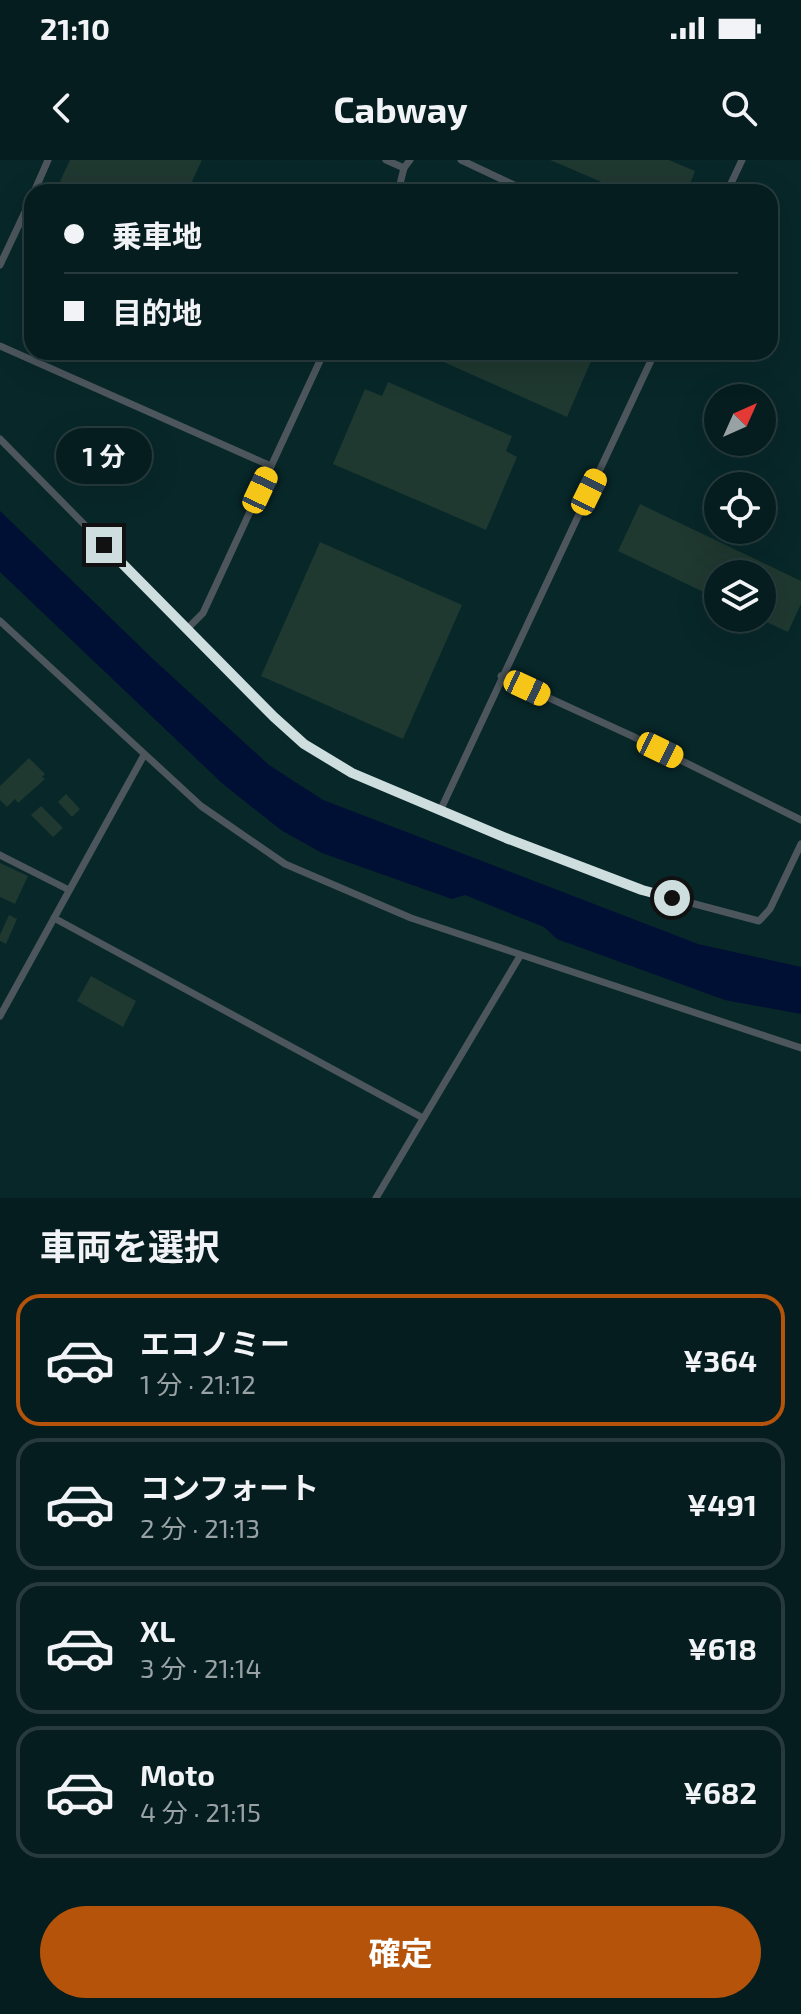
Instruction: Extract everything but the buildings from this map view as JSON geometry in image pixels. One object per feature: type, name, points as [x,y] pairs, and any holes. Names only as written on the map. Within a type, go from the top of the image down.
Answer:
[{"type":"lane","points":[[37,184],[48,160]]},
{"type":"lane","points":[[386,160],[404,168]]},
{"type":"lane","points":[[400,184],[404,168],[410,160]]},
{"type":"lane","points":[[461,160],[512,184]]},
{"type":"lane","points":[[731,184],[742,160]]},
{"type":"lane","points":[[0,265],[24,213]]},
{"type":"lane","points":[[0,346],[24,357]]},
{"type":"lane","points":[[32,360],[271,466]]},
{"type":"lane","points":[[187,629],[203,613],[320,360]]},
{"type":"lane","points":[[440,811],[651,360]]},
{"type":"lane","points":[[0,439],[304,744],[352,773],[642,890],[759,921],[770,909],[801,844]]},
{"type":"lane","points":[[0,621],[213,816],[285,864],[411,918],[801,1048]]},
{"type":"lane","points":[[501,676],[632,736],[801,820]]},
{"type":"lane","points":[[0,1016],[144,755]]},
{"type":"lane","points":[[0,855],[69,890]]},
{"type":"lane","points":[[54,918],[423,1118]]},
{"type":"lane","points":[[376,1198],[520,956]]},
{"type":"water","points":[[0,511],[155,661],[269,765],[323,800],[698,944],[801,967],[801,1014],[725,1000],[557,939],[544,927],[465,895],[452,899],[322,853],[281,830],[223,784],[0,572]]},
{"type":"route","points":[[104,545],[304,744],[352,773],[440,811],[642,890],[672,898]]}]
